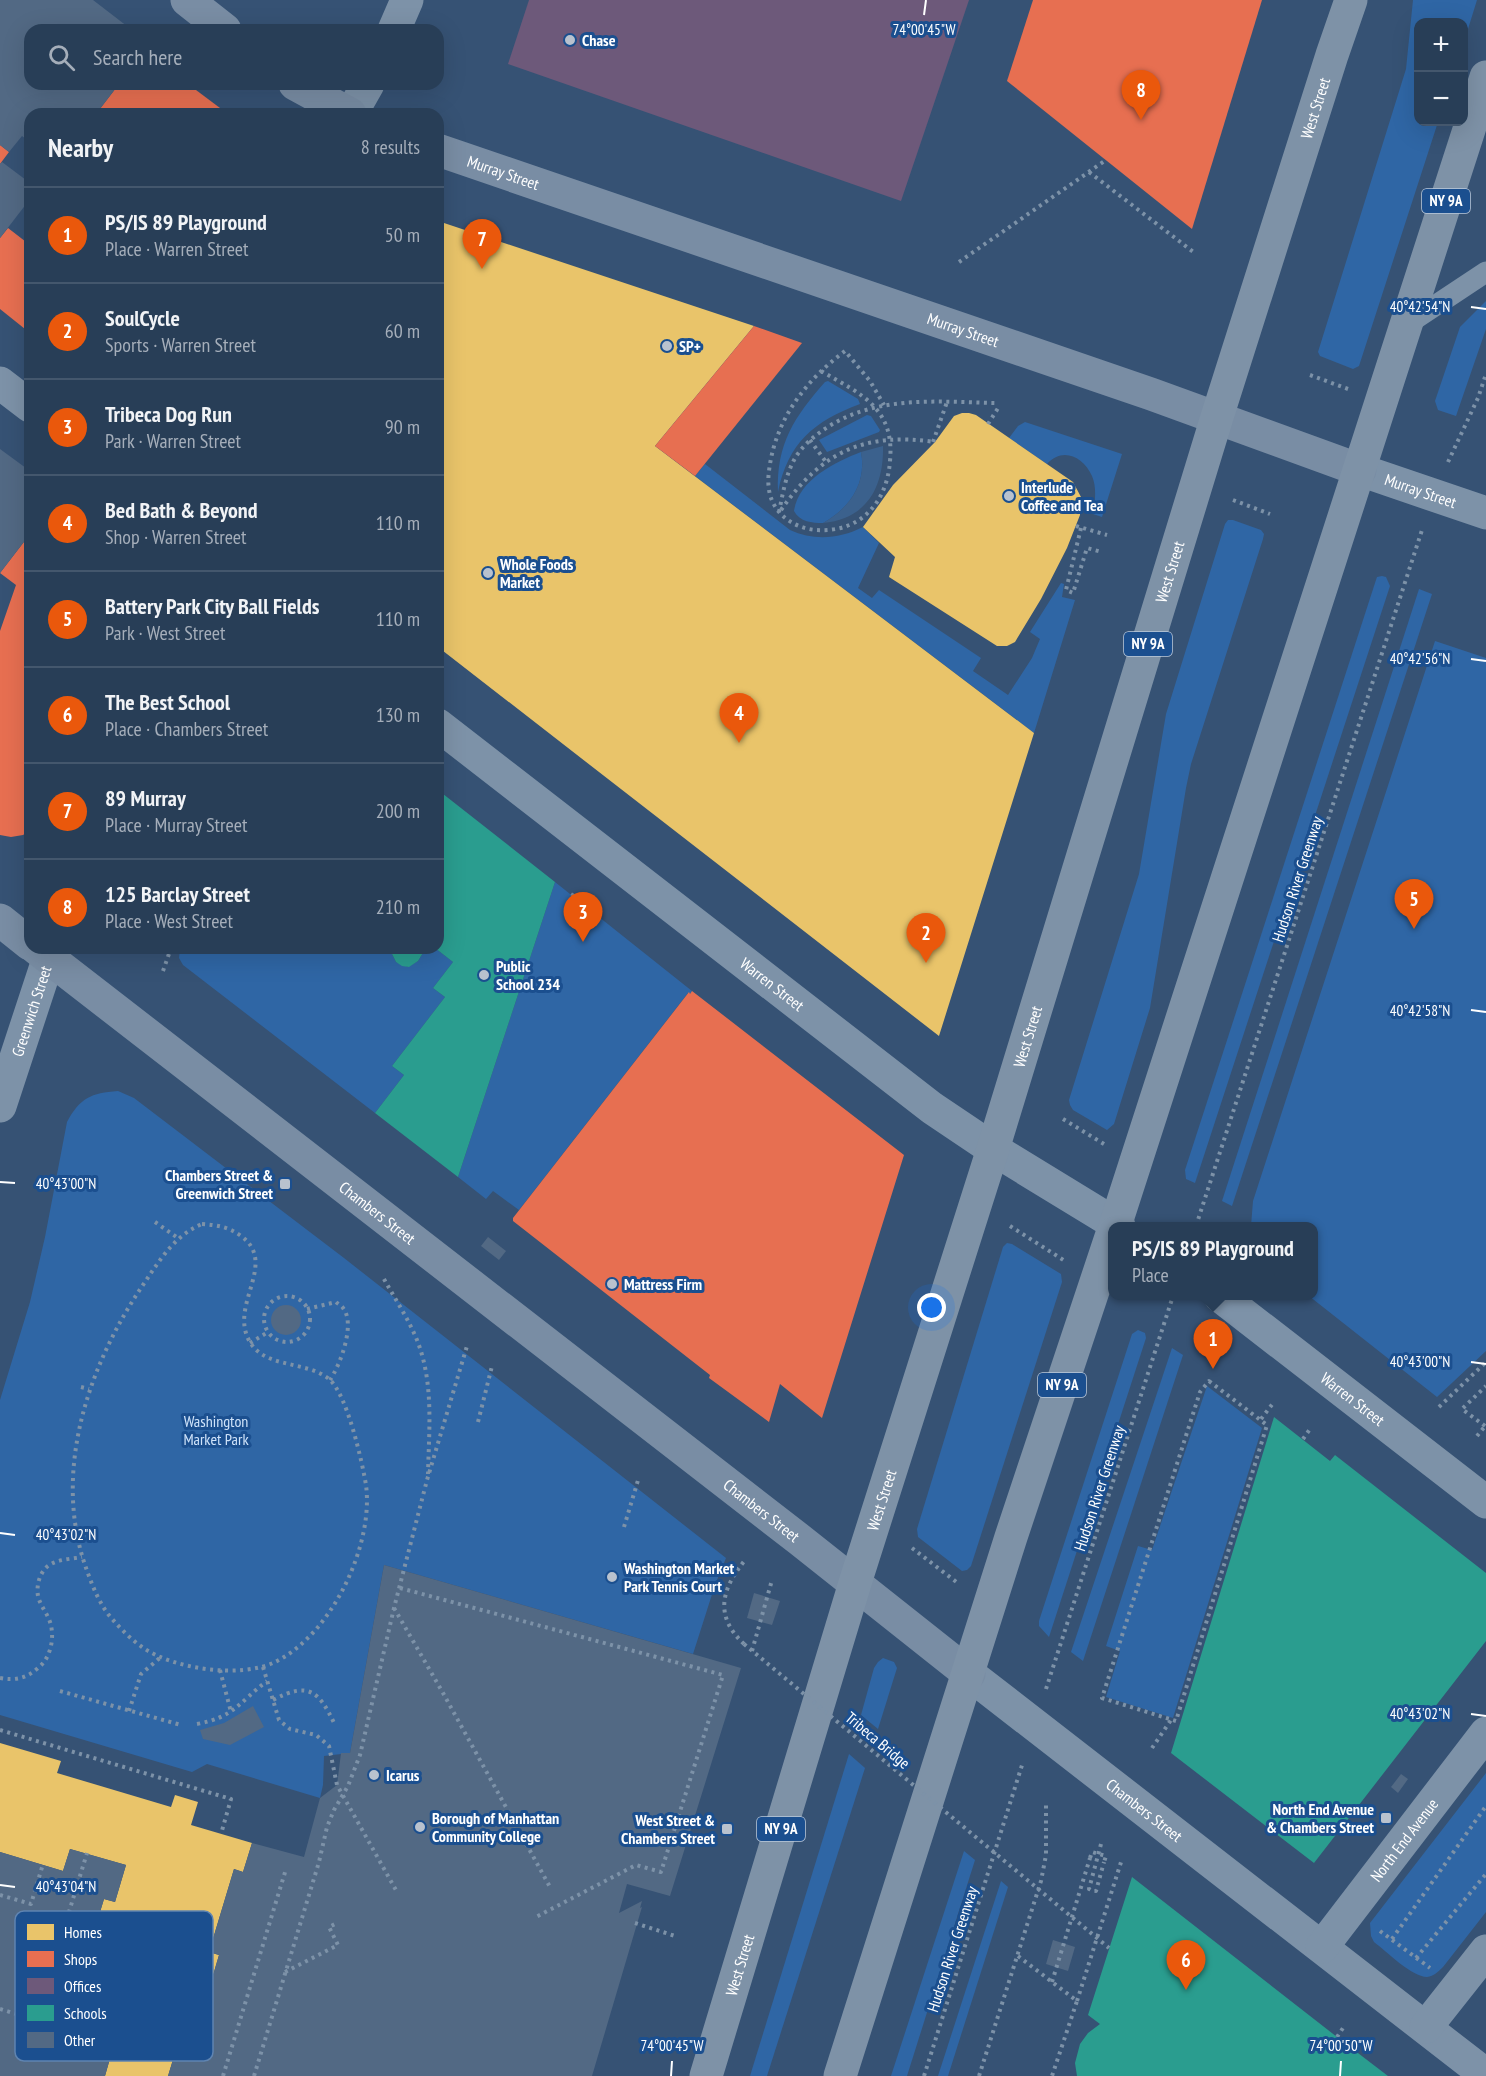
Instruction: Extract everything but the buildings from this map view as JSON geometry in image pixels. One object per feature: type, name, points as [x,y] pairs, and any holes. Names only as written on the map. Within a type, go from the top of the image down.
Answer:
[{"type":"highway","name":"West Street","points":[[706,2076],[855,1583],[993,1149],[1217,417],[1332,55],[1352,0]]},
{"type":"highway","name":"NY 9A","points":[[1118,1222],[1486,77]]},
{"type":"highway","name":"NY 9A","points":[[840,2076],[1011,1537],[1108,1252]]},
{"type":"main road","points":[[187,0],[217,24]]},
{"type":"main road","points":[[305,90],[339,108]]},
{"type":"main road","name":"Murray Street","points":[[444,152],[1217,417],[1360,470]]},
{"type":"main road","name":"Chambers Street","points":[[0,920],[24,937]]},
{"type":"main road","name":"Chambers Street","points":[[47,954],[969,1674]]},
{"type":"street","points":[[397,24],[407,0]]},
{"type":"street","points":[[354,108],[364,90]]},
{"type":"street","points":[[0,383],[24,401]]},
{"type":"street","name":"Murray Street","points":[[1360,470],[1486,513]]},
{"type":"street","name":"Warren Street","points":[[444,730],[933,1108],[1108,1223]]},
{"type":"street","name":"Greenwich Street","points":[[0,1106],[40,954]]},
{"type":"street","name":"Warren Street","points":[[1225,1300],[1486,1502]]},
{"type":"street","name":"Chambers Street","points":[[969,1674],[1486,2075]]},
{"type":"street","name":"North End Avenue","points":[[1322,1947],[1486,1733]]},
{"type":"street","points":[[1426,2027],[1486,1951]]},
{"type":"lane","points":[[1406,325],[1486,272]]},
{"type":"path","points":[[959,262],[1106,160]]},
{"type":"path","points":[[1089,172],[1196,254]]},
{"type":"path","points":[[821,371],[851,387],[875,407],[885,422],[891,438],[890,470],[884,490],[871,509],[854,524],[832,530],[810,529],[791,522],[779,513],[771,500],[768,489],[773,445],[787,413],[821,371],[845,351],[870,381],[884,405]]},
{"type":"path","points":[[1451,455],[1472,412],[1486,374]]},
{"type":"path","points":[[1311,375],[1352,391]]},
{"type":"path","points":[[779,513],[802,484],[826,462],[849,449],[891,438],[934,442],[948,402]]},
{"type":"path","points":[[779,513],[791,466],[810,440],[836,422],[884,405],[948,402],[998,404],[988,424]]},
{"type":"path","points":[[810,440],[826,462]]},
{"type":"path","points":[[1233,500],[1270,514]]},
{"type":"path","points":[[1076,526],[1107,535]]},
{"type":"path","points":[[1081,528],[1066,590],[1073,592],[1088,548],[1102,552]]},
{"type":"path","name":"Hudson River Greenway","points":[[1198,1222],[1418,539]]},
{"type":"path","points":[[572,896],[576,890]]},
{"type":"path","points":[[163,971],[169,954]]},
{"type":"path","points":[[1063,1119],[1107,1146]]},
{"type":"path","points":[[155,1222],[178,1238]]},
{"type":"path","points":[[202,1224],[217,1225],[233,1230],[254,1249],[255,1271],[244,1307],[245,1331],[250,1343],[259,1353],[269,1359],[301,1367],[330,1380],[351,1422],[361,1459],[368,1509],[358,1557],[348,1578],[325,1617],[294,1650],[278,1661],[263,1667],[208,1669],[160,1657],[144,1649],[128,1636],[101,1604],[77,1540],[74,1475],[78,1434],[89,1389],[105,1348],[126,1310],[156,1266],[178,1238],[191,1229],[202,1224]]},
{"type":"path","points":[[1010,1226],[1068,1264]]},
{"type":"path","points":[[384,1279],[403,1310],[425,1364],[430,1421],[427,1480]]},
{"type":"path","points":[[288,1296],[301,1302],[307,1309],[309,1322],[307,1330],[296,1340],[280,1341],[268,1332],[264,1318],[265,1311],[274,1300],[288,1296]]},
{"type":"path","name":"Hudson River Greenway","points":[[1046,1688],[1172,1300]]},
{"type":"path","points":[[307,1309],[336,1302],[344,1308],[347,1317],[342,1357],[330,1380]]},
{"type":"path","points":[[250,1343],[268,1332]]},
{"type":"path","points":[[254,2076],[319,1862],[327,1827],[360,1755],[427,1480],[467,1346]]},
{"type":"path","points":[[1439,1407],[1486,1362]]},
{"type":"path","points":[[478,1422],[492,1366]]},
{"type":"path","points":[[1209,1382],[1267,1425],[1176,1721],[1171,1720],[1102,1698],[1200,1392],[1209,1382]]},
{"type":"path","points":[[1477,1437],[1485,1425],[1462,1409],[1486,1386]]},
{"type":"path","points":[[81,1387],[89,1389]]},
{"type":"path","points":[[1261,1419],[1274,1402]]},
{"type":"path","points":[[1303,1439],[1310,1429]]},
{"type":"path","points":[[624,1527],[639,1477]]},
{"type":"path","points":[[912,1548],[964,1588]]},
{"type":"path","points":[[0,1678],[20,1679],[30,1675],[47,1658],[52,1634],[50,1623],[38,1597],[41,1574],[50,1564],[82,1557]]},
{"type":"path","name":"Tribeca Bridge","points":[[746,1559],[728,1586],[724,1605],[726,1622],[744,1644],[1109,1948]]},
{"type":"path","points":[[752,1651],[772,1580]]},
{"type":"path","points":[[400,1588],[723,1675],[662,1872],[636,1865],[534,1918]]},
{"type":"path","points":[[394,1608],[550,1887]]},
{"type":"path","points":[[129,1711],[141,1674],[160,1657]]},
{"type":"path","points":[[263,1667],[279,1720],[296,1731],[316,1735],[329,1746],[337,1785],[398,1892]]},
{"type":"path","points":[[220,1670],[231,1712]]},
{"type":"path","points":[[198,1724],[213,1721],[231,1712],[267,1681]]},
{"type":"path","points":[[60,1691],[180,1725]]},
{"type":"path","points":[[273,1700],[292,1692],[315,1694],[325,1705],[335,1725]]},
{"type":"path","points":[[1152,1748],[1171,1720]]},
{"type":"path","points":[[0,1730],[231,1799],[221,1834]]},
{"type":"path","name":"Hudson River Greenway","points":[[924,2076],[1023,1761]]},
{"type":"path","points":[[979,2076],[1041,1881],[1046,1855],[1046,1803]]},
{"type":"path","points":[[1392,1939],[1486,1806]]},
{"type":"path","points":[[1052,1983],[1092,1852],[1106,1856],[1096,1891],[1089,1889],[1090,1883],[1101,1844]]},
{"type":"path","points":[[69,1911],[87,1853]]},
{"type":"path","points":[[1052,2076],[1122,1859]]},
{"type":"path","points":[[0,1895],[32,1904],[43,1864]]},
{"type":"path","points":[[223,2076],[286,1869]]},
{"type":"path","points":[[1416,1958],[1486,1874]]},
{"type":"path","points":[[635,1923],[675,1936]]},
{"type":"path","points":[[285,1972],[338,1946],[329,1927],[335,1924]]},
{"type":"path","points":[[1377,1928],[1437,1973]]},
{"type":"path","points":[[1018,1956],[1077,2001]]},
{"type":"path","points":[[0,2009],[15,2014]]},
{"type":"path","points":[[1337,2037],[1343,2028]]},
{"type":"green space","points":[[1413,0],[1477,0],[1468,29],[1468,18],[1414,18],[1414,126],[1437,126],[1359,366],[1353,369],[1320,356],[1318,352],[1406,69]]},
{"type":"green space","points":[[1486,301],[1486,329],[1456,416],[1438,410],[1435,401],[1460,327]]},
{"type":"green space","points":[[828,381],[858,399],[860,404],[829,418],[806,436],[796,447],[789,460],[778,492],[780,459],[789,432],[805,407]]},
{"type":"green space","points":[[867,415],[871,416],[879,432],[827,452],[819,440]]},
{"type":"green space","points":[[1025,422],[1122,454],[1102,517],[1093,514],[1095,485],[1083,463],[1072,456],[1065,455],[1047,464],[1009,438],[1018,426]]},
{"type":"green space","points":[[861,452],[859,484],[841,510],[823,523],[800,518],[794,511],[802,490],[810,481],[829,467]]},
{"type":"green space","points":[[705,464],[790,530],[799,534],[817,537],[836,536],[863,527],[879,543],[858,588],[872,598],[879,590],[981,658],[973,671],[1008,695],[1032,658],[1040,639],[1030,632],[1061,583],[1064,584],[1062,597],[1075,600],[1034,733],[695,476]]},
{"type":"green space","points":[[1228,520],[1261,530],[1264,534],[1191,764],[1150,1008],[1114,1124],[1107,1130],[1073,1110],[1069,1100],[1139,874],[1166,714]]},
{"type":"green space","points":[[1377,577],[1386,577],[1390,586],[1195,1183],[1186,1179],[1185,1170],[1375,583]]},
{"type":"green space","points":[[1419,589],[1432,594],[1232,1206],[1222,1201]]},
{"type":"green space","points":[[1435,641],[1486,658],[1486,1351],[1437,1397],[1314,1300],[1318,1300],[1318,1222],[1251,1222],[1253,1201]]},
{"type":"green space","points":[[555,882],[692,991],[688,993],[519,1210],[493,1191],[486,1199],[458,1177]]},
{"type":"green space","points":[[179,954],[392,954],[396,962],[408,967],[418,961],[422,954],[443,954],[453,962],[433,988],[445,997],[392,1066],[404,1075],[375,1113],[183,965]]},
{"type":"green space","name":"Washington Market Park","points":[[118,1091],[134,1098],[344,1258],[726,1558],[693,1654],[384,1565],[350,1753],[324,1756],[320,1798],[207,1764],[192,1772],[0,1715],[0,1400],[30,1302],[67,1122],[77,1107],[87,1098],[100,1093]]},
{"type":"green space","points":[[1007,1243],[1061,1274],[1062,1282],[971,1566],[962,1571],[918,1537],[917,1529],[1003,1247]]},
{"type":"green space","points":[[1138,1330],[1145,1333],[1146,1338],[1049,1637],[1039,1626],[1039,1621],[1132,1334]]},
{"type":"green space","points":[[1172,1348],[1183,1355],[1083,1661],[1071,1652]]},
{"type":"green space","points":[[1207,1386],[1262,1428],[1173,1718],[1106,1697],[1120,1651],[1106,1646],[1138,1546],[1152,1550]]},
{"type":"green space","points":[[883,1658],[894,1662],[897,1668],[878,1729],[861,1715],[874,1668]]},
{"type":"green space","points":[[849,1754],[865,1768],[767,2076],[750,2076]]},
{"type":"green space","points":[[1486,1773],[1486,1912],[1441,1969],[1432,1976],[1421,1976],[1374,1942],[1370,1923]]},
{"type":"green space","points":[[964,1851],[975,1860],[907,2076],[891,2076]]},
{"type":"green space","points":[[1001,1881],[1008,1887],[948,2076],[938,2076]]},
{"type":"shaded area","points":[[883,446],[880,475],[870,498],[862,508],[851,515],[823,523],[841,510],[854,494],[861,474],[861,452]]},
{"type":"place","name":"Chase","points":[[570,40]]},
{"type":"place","name":"125 Barclay Street","points":[[1141,120]]},
{"type":"place","name":"89 Murray","points":[[482,269]]},
{"type":"place","name":"SP+","points":[[667,346]]},
{"type":"place","name":"Interlude Coffee and Tea","points":[[1009,496]]},
{"type":"place","name":"Whole Foods Market","points":[[488,573]]},
{"type":"place","name":"Bed Bath & Beyond","points":[[739,743]]},
{"type":"place","name":"Battery Park City Ball Fields","points":[[1414,929]]},
{"type":"place","name":"Tribeca Dog Run","points":[[583,942]]},
{"type":"place","name":"SoulCycle","points":[[926,963]]},
{"type":"place","name":"Public School 234","points":[[484,975]]},
{"type":"place","name":"Chambers Street & Greenwich Street","points":[[285,1184]]},
{"type":"place","name":"Mattress Firm","points":[[612,1284]]},
{"type":"place","name":"PS/IS 89 Playground","points":[[1213,1369]]},
{"type":"place","name":"Washington Market Park Tennis Court","points":[[612,1577]]},
{"type":"place","name":"Icarus","points":[[374,1775]]},
{"type":"place","name":"North End Avenue & Chambers Street","points":[[1386,1818]]},
{"type":"place","name":"Borough of Manhattan Community College","points":[[420,1827]]},
{"type":"place","name":"West Street & Chambers Street","points":[[727,1829]]},
{"type":"place","name":"The Best School","points":[[1186,1990]]}]
